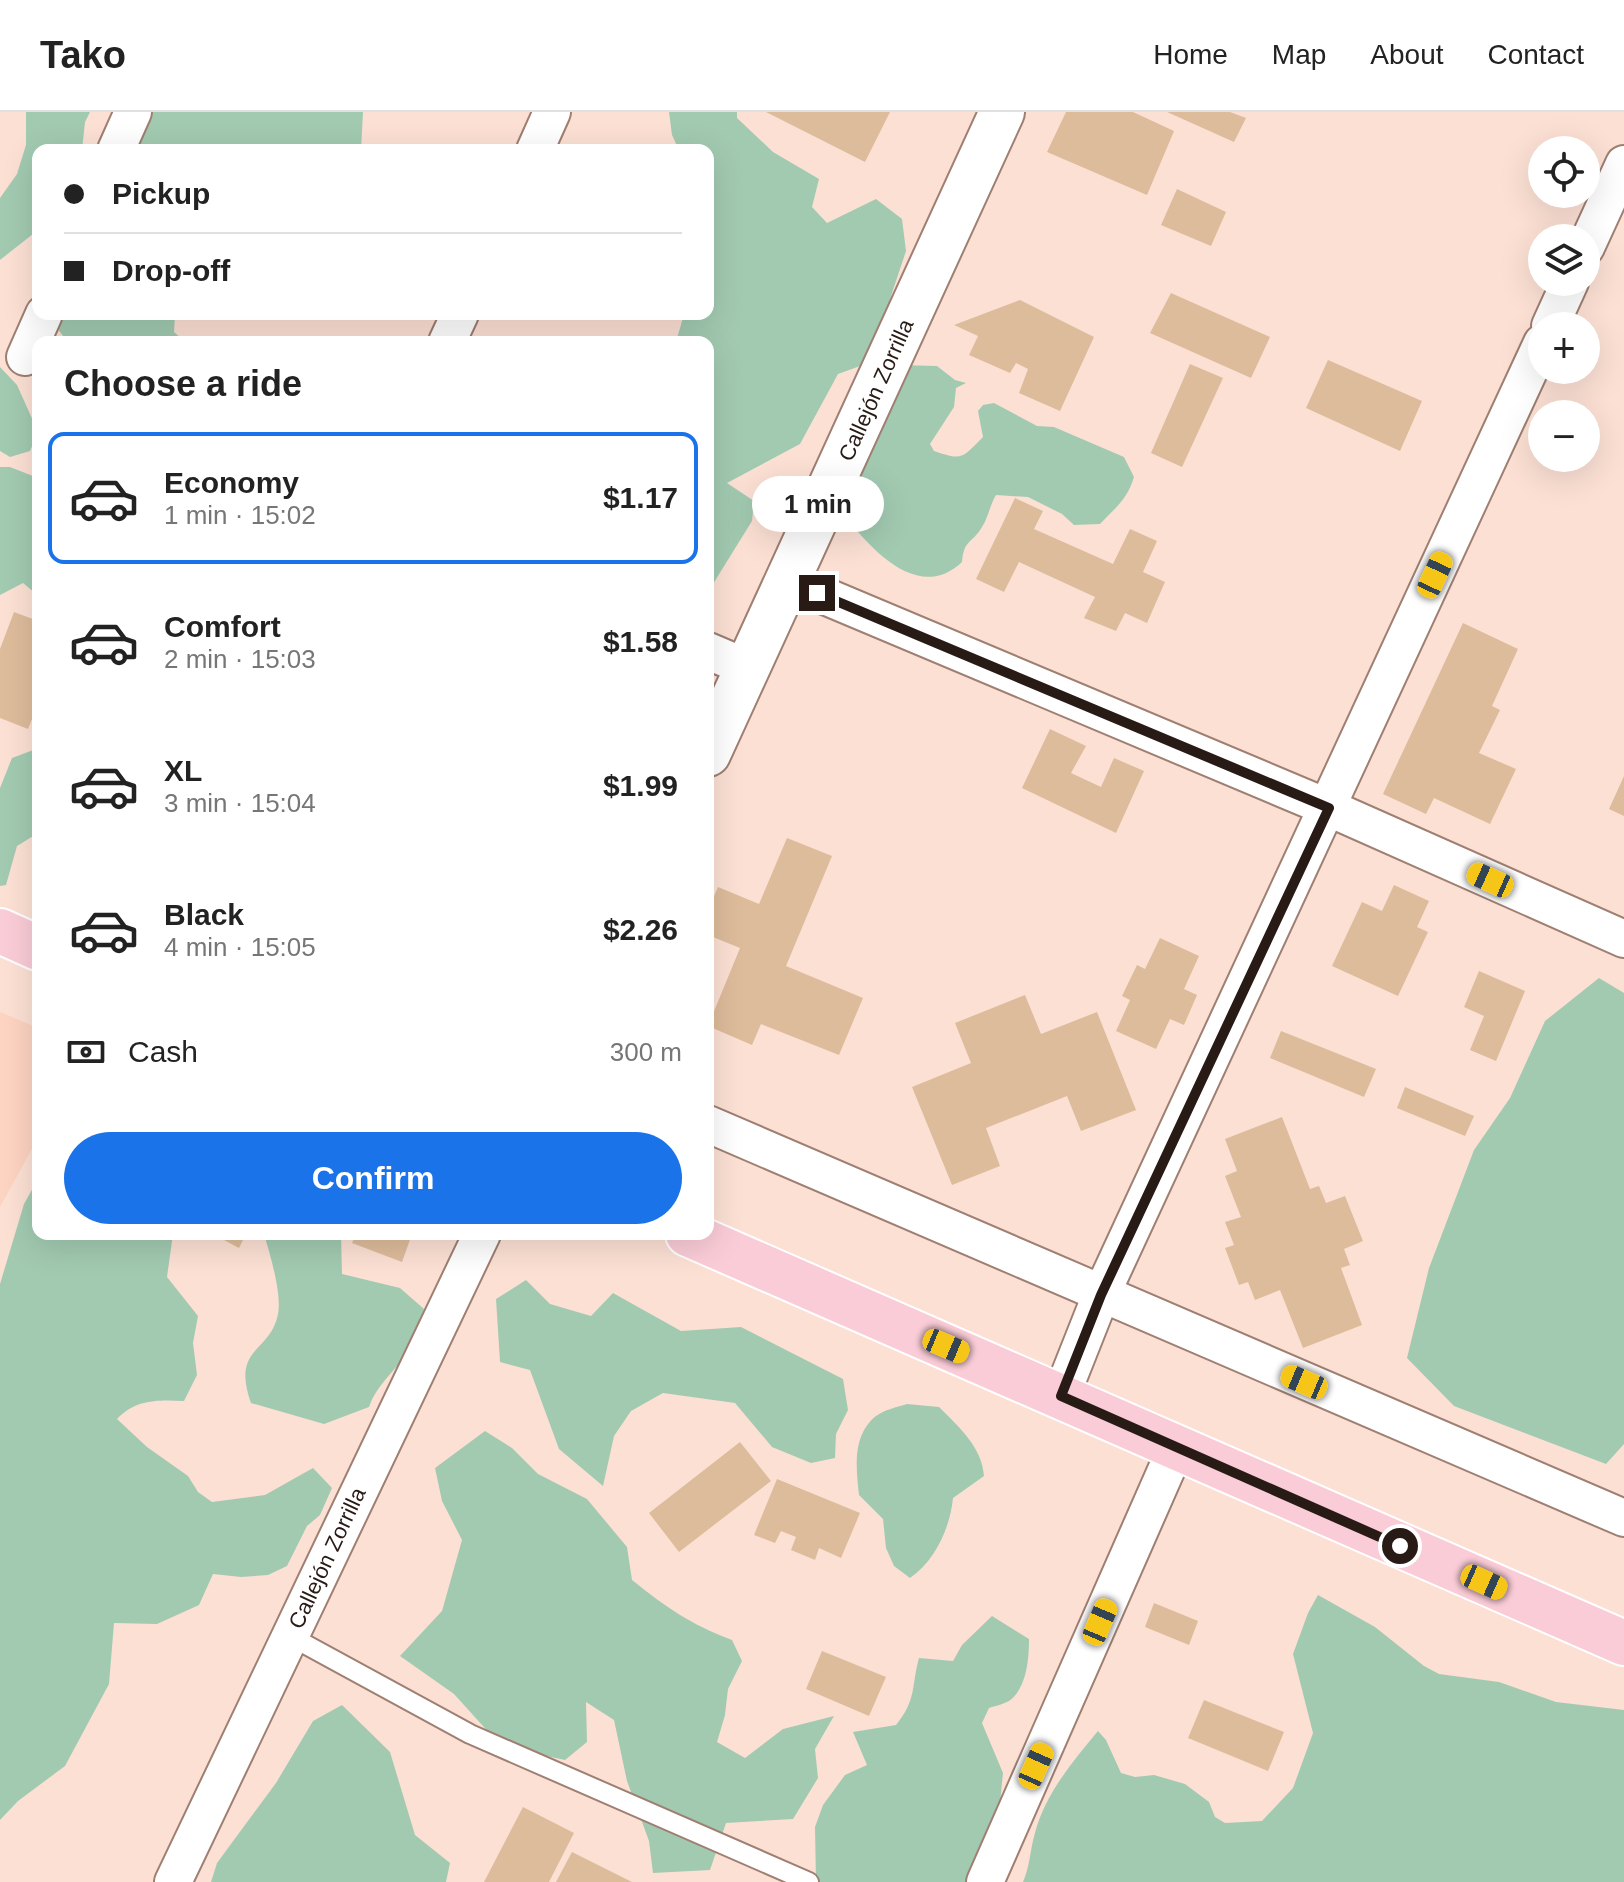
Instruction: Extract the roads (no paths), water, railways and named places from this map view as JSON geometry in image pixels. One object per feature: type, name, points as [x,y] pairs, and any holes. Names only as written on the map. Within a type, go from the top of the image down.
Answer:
[{"type":"main road","points":[[0,931],[32,945]]},
{"type":"main road","points":[[702,1240],[1624,1643]]},
{"type":"street","points":[[119,144],[133,112]]},
{"type":"street","points":[[538,144],[552,112]]},
{"type":"street","name":"Callejón Zorrilla","points":[[714,741],[1002,112]]},
{"type":"street","points":[[1597,224],[1624,164]]},
{"type":"street","points":[[21,355],[41,320]]},
{"type":"street","points":[[1061,1396],[1101,1295],[1528,374]]},
{"type":"street","points":[[789,581],[1329,808],[1624,939]]},
{"type":"street","points":[[714,654],[748,668]]},
{"type":"street","points":[[714,1127],[1624,1518]]},
{"type":"street","name":"Callejón Zorrilla","points":[[173,1882],[479,1240]]},
{"type":"street","points":[[985,1882],[1176,1448]]},
{"type":"lane","points":[[290,1636],[470,1734],[809,1882]]}]
